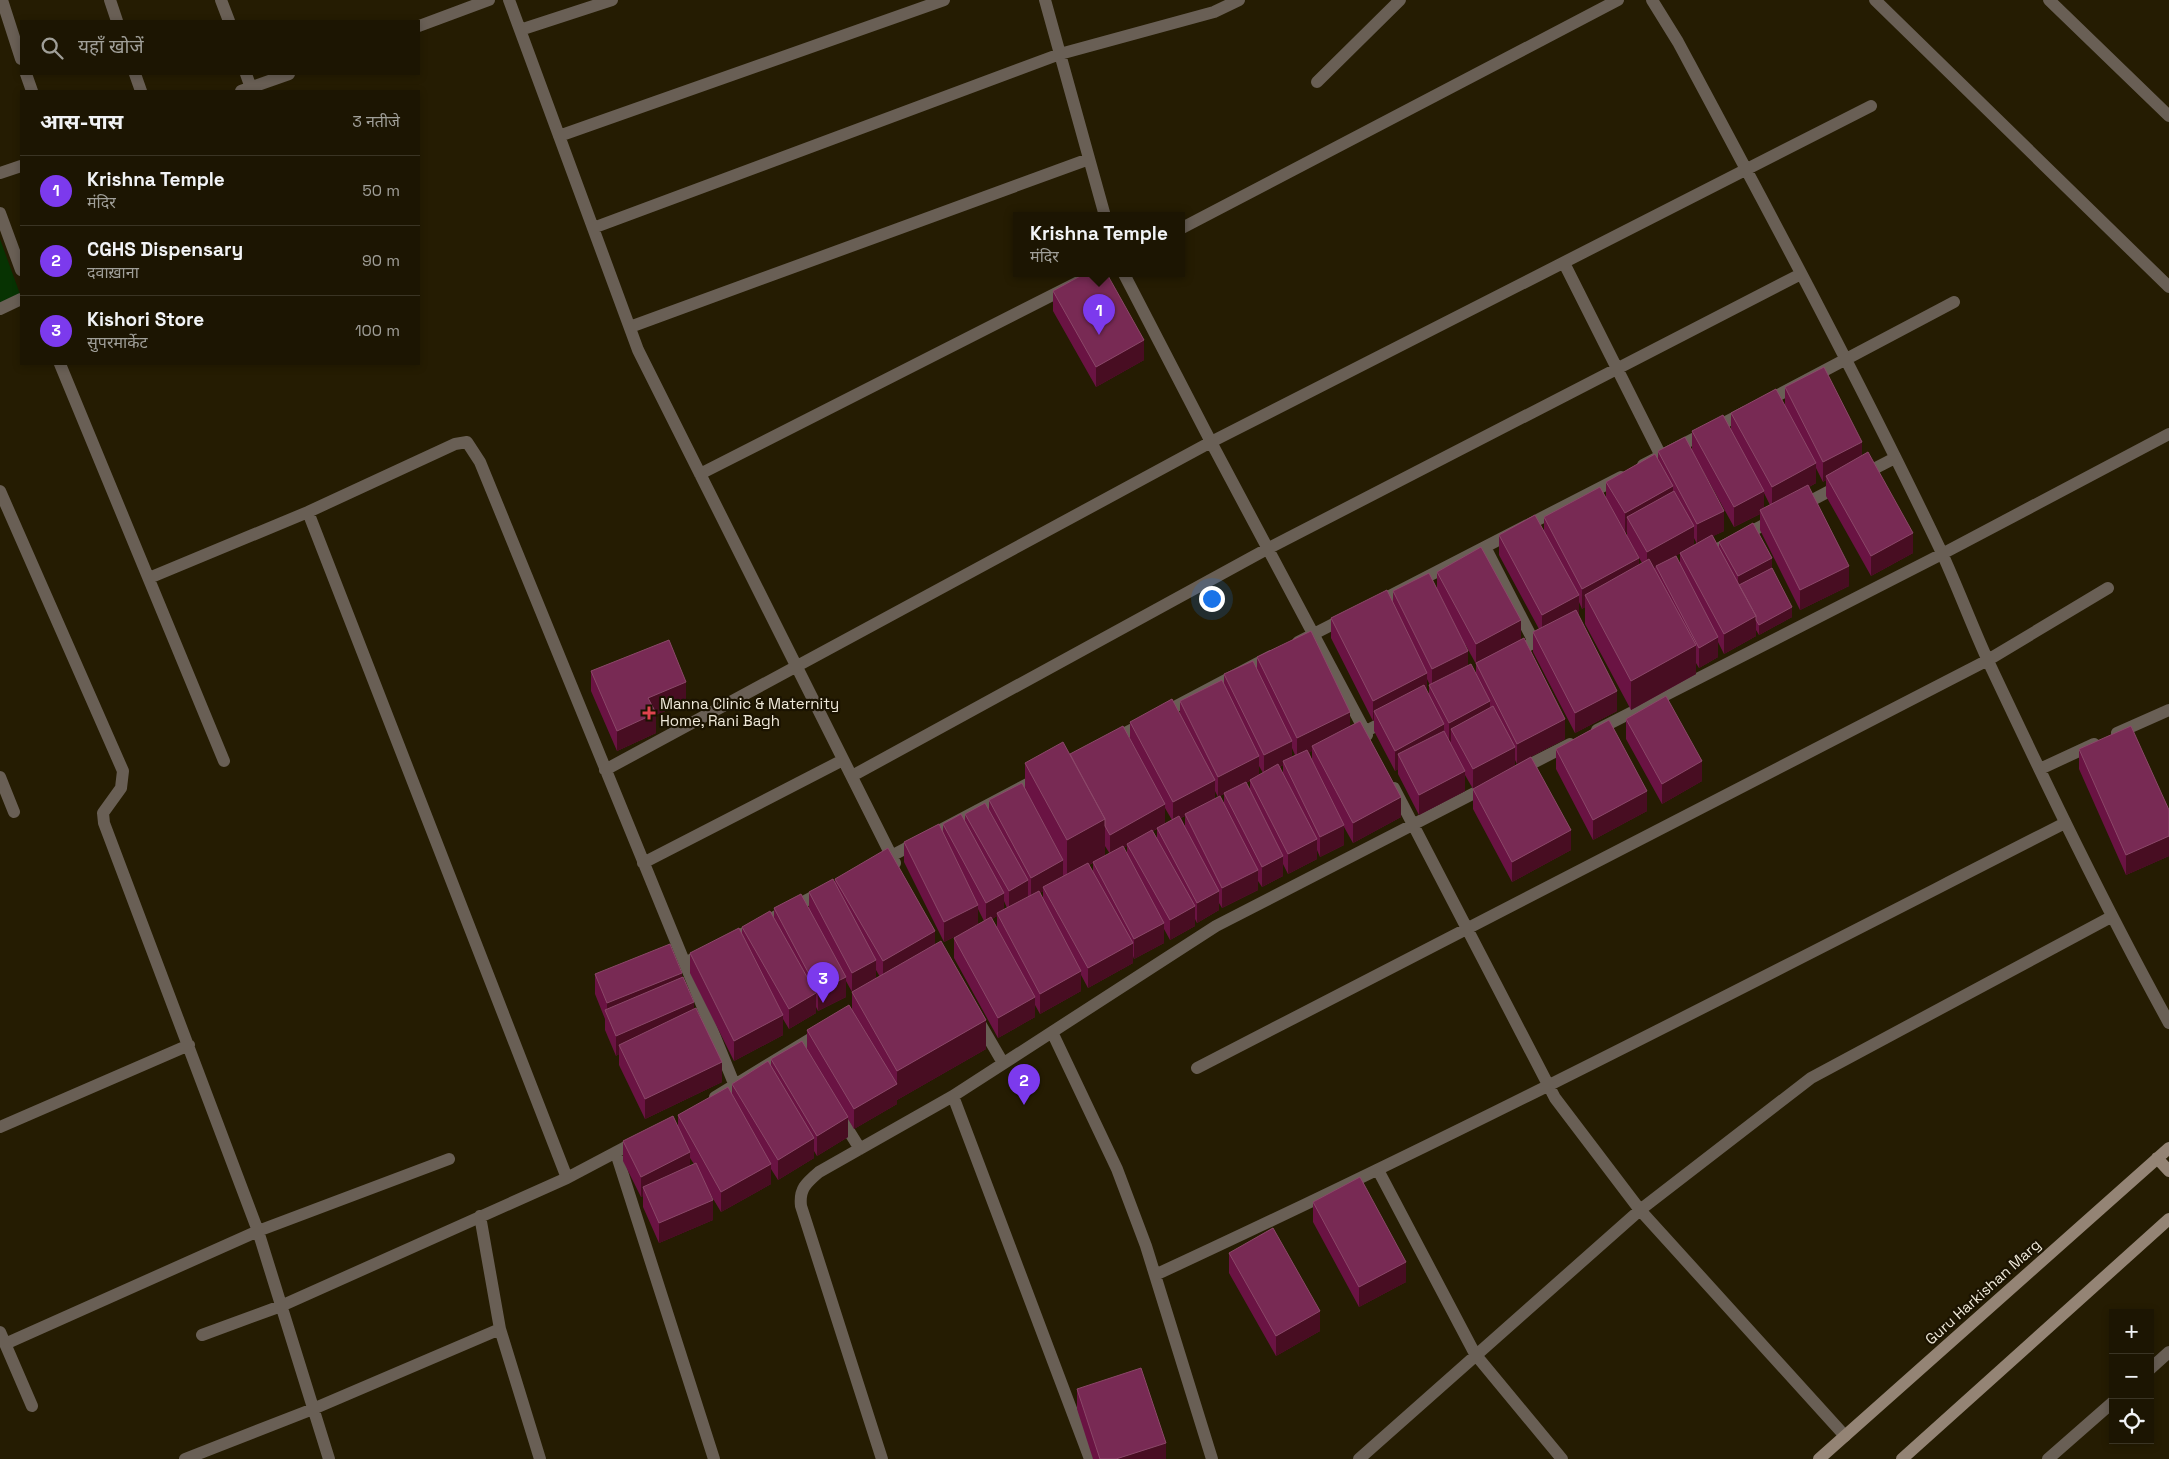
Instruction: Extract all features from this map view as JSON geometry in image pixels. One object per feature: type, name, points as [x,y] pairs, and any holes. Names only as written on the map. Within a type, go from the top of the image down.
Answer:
[{"type":"main road","name":"Guru Harkishan Marg","points":[[1819,1459],[2169,1148]]},
{"type":"main road","points":[[2157,1158],[2169,1171]]},
{"type":"main road","points":[[1902,1459],[2169,1219]]},
{"type":"street","points":[[2,0],[20,56]]},
{"type":"street","points":[[110,0],[118,20]]},
{"type":"street","points":[[221,0],[228,20]]},
{"type":"street","points":[[420,26],[489,0]]},
{"type":"street","points":[[509,0],[638,350],[900,873]]},
{"type":"street","points":[[520,30],[612,0]]},
{"type":"street","points":[[559,136],[944,0]]},
{"type":"street","points":[[1045,0],[1104,212]]},
{"type":"street","points":[[594,228],[1060,54],[1214,12],[1239,0]]},
{"type":"street","points":[[1317,82],[1400,0]]},
{"type":"street","points":[[1185,226],[1618,0]]},
{"type":"street","points":[[1652,0],[1678,42],[1846,359],[1942,554],[1988,660],[2065,823],[2111,917],[2169,1022]]},
{"type":"street","points":[[1875,0],[2169,287]]},
{"type":"street","points":[[2049,0],[2169,116]]},
{"type":"street","points":[[26,75],[32,90]]},
{"type":"street","points":[[135,75],[141,90]]},
{"type":"street","points":[[246,75],[246,89],[286,75]]},
{"type":"street","points":[[605,770],[1211,442],[1871,106]]},
{"type":"street","points":[[630,327],[1089,159]]},
{"type":"street","points":[[0,172],[20,166]]},
{"type":"street","points":[[0,213],[20,267]]},
{"type":"street","points":[[1564,263],[1660,456]]},
{"type":"street","points":[[852,776],[1268,549],[1801,274]]},
{"type":"street","points":[[700,474],[1088,277]]},
{"type":"street","points":[[1126,277],[1374,748]]},
{"type":"street","points":[[0,309],[20,299]]},
{"type":"street","points":[[1102,745],[1954,302]]},
{"type":"street","points":[[60,365],[224,761]]},
{"type":"street","points":[[882,1459],[802,1206],[800,1194],[805,1184],[818,1172],[953,1096],[1216,926],[1942,554],[2169,434]]},
{"type":"street","points":[[149,578],[308,512],[455,444],[467,442],[480,462],[735,1086]]},
{"type":"street","points":[[1692,561],[1895,458]]},
{"type":"street","points":[[0,491],[123,771],[121,788],[103,814],[104,822],[258,1231],[329,1459]]},
{"type":"street","points":[[308,512],[567,1178]]},
{"type":"street","points":[[1485,547],[1534,642]]},
{"type":"street","points":[[1197,1068],[1988,660],[2108,588]]},
{"type":"street","points":[[1500,660],[1560,629]]},
{"type":"street","points":[[2040,768],[2169,710]]},
{"type":"street","points":[[1339,746],[1399,714]]},
{"type":"street","points":[[643,862],[843,760]]},
{"type":"street","points":[[866,870],[1050,773]]},
{"type":"street","points":[[1387,774],[1555,1098],[1640,1210],[1845,1436]]},
{"type":"street","points":[[0,777],[14,812]]},
{"type":"street","points":[[1155,1275],[1549,1087],[2065,823]]},
{"type":"street","points":[[684,963],[840,883]]},
{"type":"street","points":[[1359,1459],[1640,1210],[1811,1078],[2111,917]]},
{"type":"street","points":[[970,1006],[1003,1063]]},
{"type":"street","points":[[701,1106],[800,1051],[830,1027]]},
{"type":"street","points":[[1052,1032],[1117,1169],[1155,1275],[1212,1459]]},
{"type":"street","points":[[0,1127],[188,1045]]},
{"type":"street","points":[[953,1096],[1090,1459]]},
{"type":"street","points":[[834,1107],[860,1150]]},
{"type":"street","points":[[202,1335],[281,1306],[567,1178],[650,1134]]},
{"type":"street","points":[[616,1153],[714,1459]]},
{"type":"street","points":[[32,1406],[3,1338],[258,1231],[449,1159]]},
{"type":"street","points":[[1378,1170],[1476,1354],[1562,1459]]},
{"type":"street","points":[[480,1216],[500,1329],[540,1459]]},
{"type":"street","points":[[185,1459],[314,1409],[500,1329]]},
{"type":"street","points":[[2154,1365],[2169,1352]]},
{"type":"street","points":[[2048,1459],[2109,1406]]},
{"type":"green space","points":[[0,239],[20,294],[0,303]]},
{"type":"building","points":[[1079,277],[1109,277],[1144,340],[1096,367],[1053,291]]},
{"type":"building","points":[[1824,367],[1862,442],[1823,462],[1785,387]]},
{"type":"building","points":[[1776,389],[1816,463],[1772,487],[1731,413]]},
{"type":"building","points":[[1723,415],[1764,491],[1734,507],[1692,431]]},
{"type":"building","points":[[1685,437],[1724,511],[1697,524],[1658,451]]},
{"type":"building","points":[[1868,452],[1913,533],[1871,556],[1826,476]]},
{"type":"building","points":[[1655,454],[1673,486],[1625,513],[1606,482]]},
{"type":"building","points":[[1808,485],[1849,566],[1800,590],[1760,510]]},
{"type":"building","points":[[1600,487],[1639,558],[1582,589],[1544,517]]},
{"type":"building","points":[[1674,491],[1694,526],[1647,552],[1627,517]]},
{"type":"building","points":[[1535,515],[1579,595],[1542,615],[1499,535]]},
{"type":"building","points":[[1753,523],[1772,558],[1738,576],[1719,542]]},
{"type":"building","points":[[1712,535],[1756,616],[1724,634],[1680,553]]},
{"type":"building","points":[[1481,547],[1521,620],[1476,644],[1437,572]]},
{"type":"building","points":[[1676,556],[1718,637],[1699,648],[1656,566]]},
{"type":"building","points":[[1649,559],[1696,645],[1631,681],[1585,595]]},
{"type":"building","points":[[1772,568],[1792,607],[1759,625],[1739,585]]},
{"type":"building","points":[[1429,573],[1468,651],[1432,669],[1393,591]]},
{"type":"building","points":[[1387,590],[1427,673],[1373,701],[1331,618]]},
{"type":"building","points":[[1576,610],[1617,691],[1575,713],[1533,632]]},
{"type":"building","points":[[1311,631],[1350,712],[1297,738],[1257,657]]},
{"type":"building","points":[[1524,638],[1565,719],[1517,744],[1476,663]]},
{"type":"building","points":[[669,640],[686,682],[648,698],[656,713],[617,731],[591,671]]},
{"type":"building","points":[[1253,661],[1292,741],[1264,755],[1224,674]]},
{"type":"building","points":[[1471,664],[1490,701],[1449,723],[1429,685]]},
{"type":"building","points":[[1222,680],[1259,756],[1218,777],[1180,701]]},
{"type":"building","points":[[1424,685],[1444,724],[1395,751],[1374,711]]},
{"type":"building","points":[[1666,696],[1702,761],[1662,784],[1626,719]]},
{"type":"building","points":[[1172,699],[1215,780],[1173,802],[1130,722]]},
{"type":"building","points":[[1493,706],[1515,747],[1473,769],[1451,729]]},
{"type":"building","points":[[1609,720],[1647,791],[1593,820],[1556,749]]},
{"type":"building","points":[[1360,721],[1401,797],[1353,823],[1312,746]]},
{"type":"building","points":[[1123,726],[1165,804],[1110,835],[1105,826],[1105,819],[1070,754]]},
{"type":"building","points":[[2131,726],[2169,810],[2169,836],[2126,855],[2079,749]]},
{"type":"building","points":[[1444,731],[1465,771],[1419,795],[1398,754]]},
{"type":"building","points":[[1063,742],[1105,819],[1067,840],[1025,763]]},
{"type":"building","points":[[1307,750],[1344,825],[1320,837],[1283,761]]},
{"type":"building","points":[[1531,757],[1571,830],[1512,862],[1473,789]]},
{"type":"building","points":[[1278,764],[1317,839],[1288,854],[1250,780]]},
{"type":"building","points":[[1246,782],[1283,856],[1262,867],[1224,793]]},
{"type":"building","points":[[1022,783],[1063,860],[1031,878],[989,800]]},
{"type":"building","points":[[1220,796],[1258,870],[1222,888],[1185,814]]},
{"type":"building","points":[[985,803],[1028,880],[1009,891],[965,814]]},
{"type":"building","points":[[961,814],[1004,893],[986,903],[943,824]]},
{"type":"building","points":[[1179,816],[1219,891],[1197,903],[1157,828]]},
{"type":"building","points":[[939,824],[978,905],[944,922],[904,842]]},
{"type":"building","points":[[1152,830],[1195,906],[1170,920],[1127,844]]},
{"type":"building","points":[[1123,846],[1164,923],[1134,939],[1093,862]]},
{"type":"building","points":[[888,848],[935,931],[883,961],[835,879]]},
{"type":"building","points":[[1088,863],[1133,943],[1088,968],[1043,887]]},
{"type":"building","points":[[833,879],[876,960],[852,973],[809,892]]},
{"type":"building","points":[[1039,891],[1081,971],[1040,994],[997,913]]},
{"type":"building","points":[[801,894],[846,977],[818,991],[774,908]]},
{"type":"building","points":[[770,911],[816,993],[789,1009],[742,927]]},
{"type":"building","points":[[991,917],[1035,997],[998,1018],[954,938]]},
{"type":"building","points":[[739,928],[783,1015],[734,1041],[690,953]]},
{"type":"building","points":[[941,941],[986,1020],[897,1071],[852,992]]},
{"type":"building","points":[[670,944],[682,973],[607,1003],[595,974]]},
{"type":"building","points":[[683,977],[694,1002],[616,1036],[605,1010]]},
{"type":"building","points":[[849,1005],[897,1084],[854,1109],[807,1030]]},
{"type":"building","points":[[696,1008],[722,1062],[645,1099],[619,1045]]},
{"type":"building","points":[[802,1041],[848,1117],[817,1136],[771,1059]]},
{"type":"building","points":[[768,1061],[814,1138],[778,1160],[732,1084]]},
{"type":"building","points":[[728,1087],[771,1164],[721,1192],[678,1115]]},
{"type":"building","points":[[673,1116],[690,1152],[641,1177],[623,1141]]},
{"type":"building","points":[[696,1163],[713,1200],[659,1223],[643,1187]]},
{"type":"building","points":[[1360,1177],[1406,1262],[1359,1287],[1313,1202]]},
{"type":"building","points":[[1273,1228],[1320,1311],[1276,1336],[1229,1253]]},
{"type":"building","points":[[1141,1368],[1166,1443],[1116,1459],[1100,1459],[1077,1389]]},
{"type":"place","name":"Krishna Temple","points":[[1099,335]]},
{"type":"place","name":"Manna Clinic & Maternity Home, Rani Bagh","points":[[649,713]]},
{"type":"place","name":"Kishori Store","points":[[823,1003]]},
{"type":"place","name":"CGHS Dispensary","points":[[1024,1105]]}]
